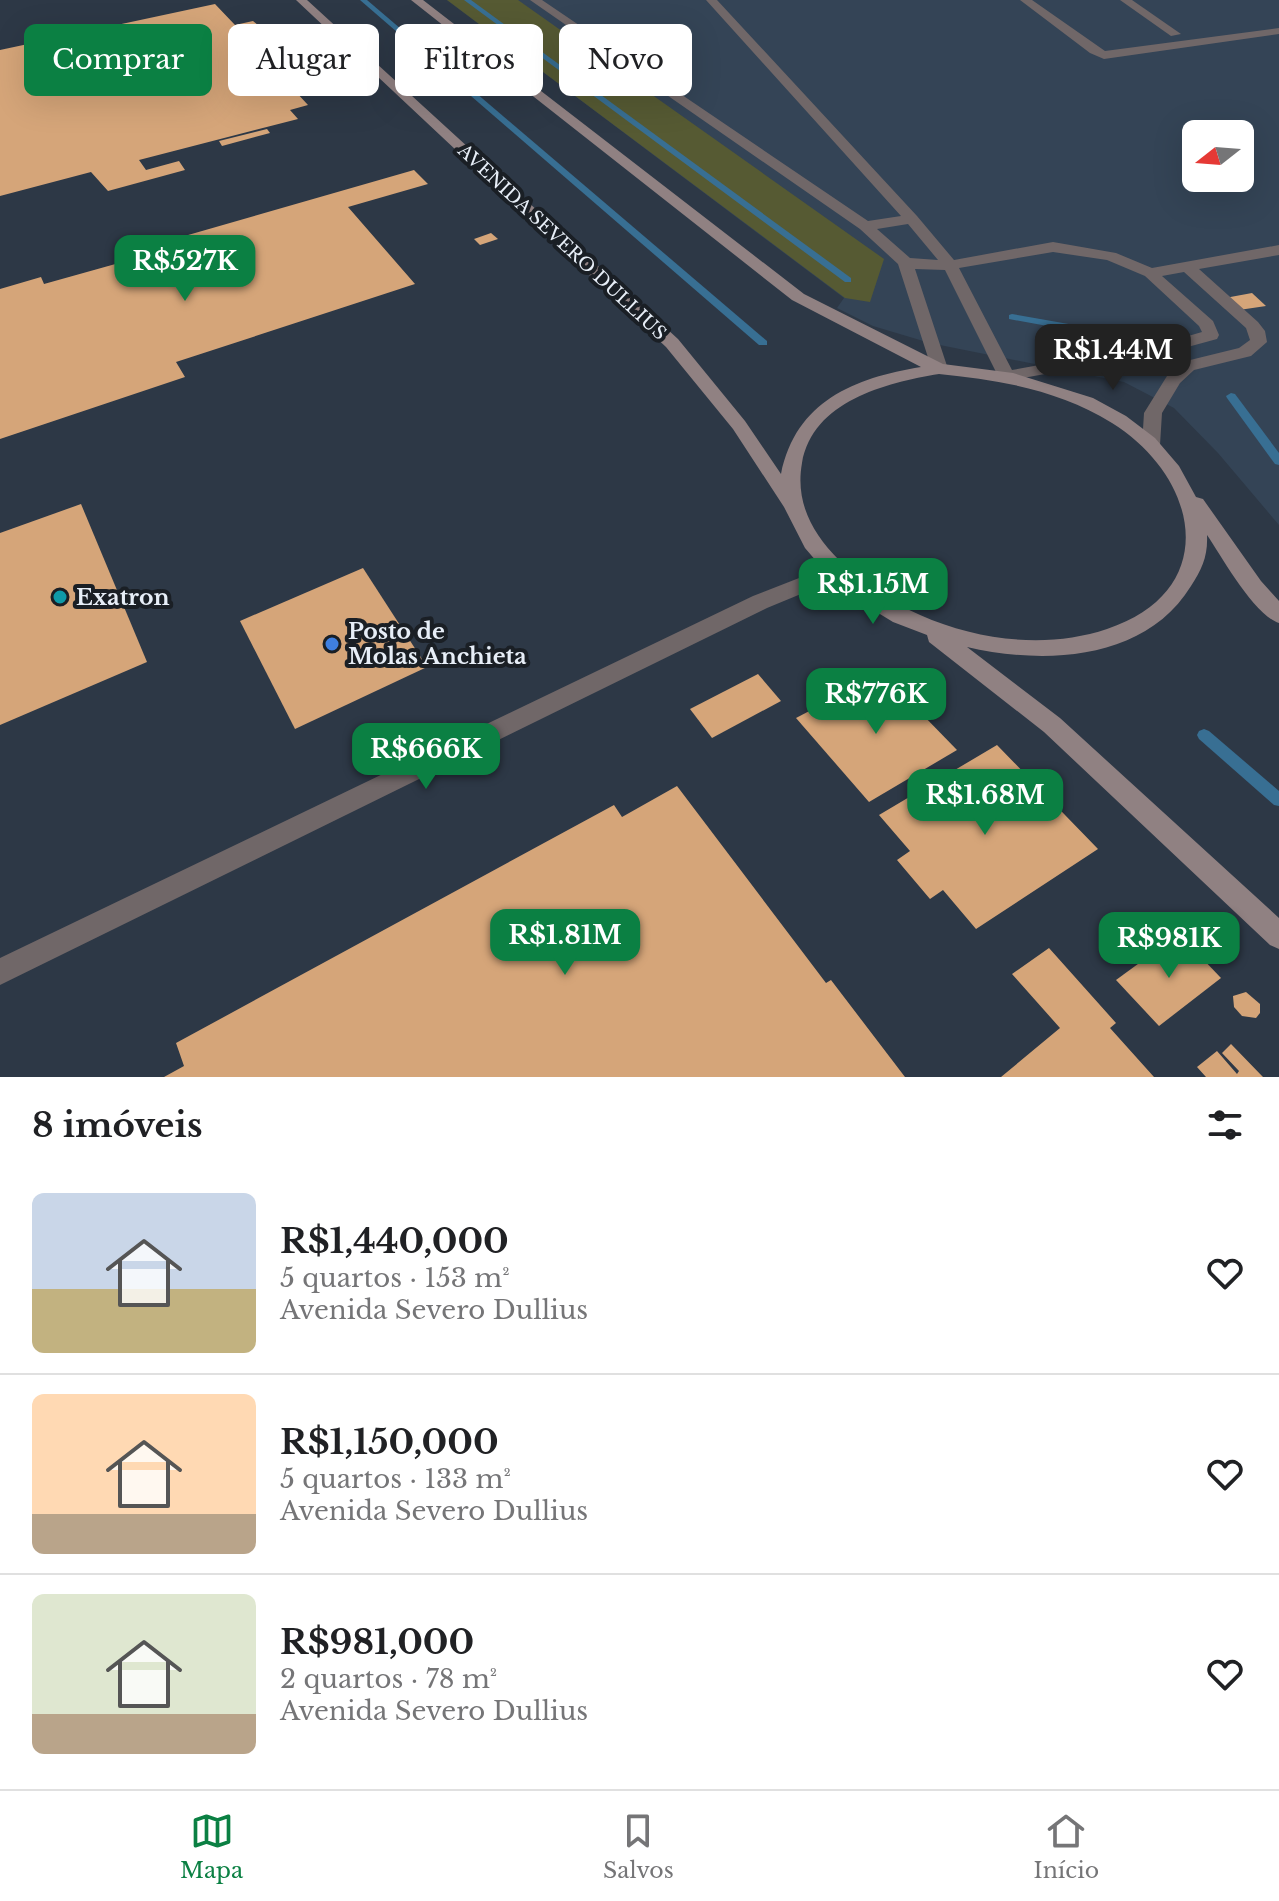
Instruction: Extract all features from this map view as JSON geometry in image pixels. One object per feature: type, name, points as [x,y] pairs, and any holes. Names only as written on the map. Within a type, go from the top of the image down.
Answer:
[{"type":"main road","name":"AVENIDA SEVERO DULLIUS","points":[[301,0],[672,343],[739,425],[795,509]]},
{"type":"main road","points":[[416,0],[798,297],[939,369]]},
{"type":"main road","points":[[1279,615],[1254,587],[1183,484],[1151,445],[1107,412],[1057,389],[1007,376],[939,369],[873,382],[839,398],[814,420],[796,446],[790,476],[795,509],[809,541],[835,572],[876,603],[927,629],[1052,725],[1279,936]]},
{"type":"main road","points":[[927,629],[983,644],[1040,649],[1097,642],[1144,624],[1177,596],[1196,561],[1197,523],[1183,484]]},
{"type":"street","points":[[537,1],[561,0]]},
{"type":"street","points":[[711,0],[912,219],[950,265],[1007,376],[1173,346],[1211,335],[1207,324],[1150,273],[1111,256],[1053,247],[950,265],[905,262]]},
{"type":"street","points":[[1025,0],[1094,51],[1104,55],[1279,31]]},
{"type":"street","points":[[1125,0],[1175,34]]},
{"type":"street","points":[[537,1],[865,226],[905,262],[939,369]]},
{"type":"street","points":[[865,226],[912,219]]},
{"type":"street","points":[[1150,273],[1279,250]]},
{"type":"street","points":[[1151,445],[1153,413],[1173,380],[1188,366],[1245,352],[1259,342],[1252,325],[1187,266]]},
{"type":"street","points":[[0,972],[760,602],[835,572]]},
{"type":"shaded area","points":[[447,0],[1279,0],[1279,525],[1218,453],[1174,408],[1124,382],[930,343],[873,326],[837,308],[844,298],[575,96],[692,96],[692,24],[559,24],[559,84],[543,72],[543,24],[479,24]]},
{"type":"green space","points":[[447,0],[518,0],[559,29],[559,84],[543,72],[543,24],[479,24]]},
{"type":"green space","points":[[575,96],[654,96],[884,259],[870,302],[845,298]]},
{"type":"building","points":[[215,4],[234,24],[228,24],[228,96],[300,96],[308,105],[290,110],[298,119],[139,160],[146,170],[179,161],[185,170],[108,191],[91,172],[0,196],[0,50],[24,45],[24,96],[212,96],[212,24],[122,24]]},
{"type":"building","points":[[267,129],[270,133],[222,146],[219,141]]},
{"type":"building","points":[[414,170],[428,184],[348,207],[415,284],[176,362],[185,377],[0,439],[0,289],[41,277],[44,284],[119,263],[115,256]]},
{"type":"building","points":[[491,233],[498,239],[480,245],[474,239]]},
{"type":"building","points":[[1252,293],[1266,306],[1239,310],[1225,298]]},
{"type":"building","name":"Exatron","points":[[81,504],[147,662],[0,725],[0,533]]},
{"type":"building","name":"Posto de Molas Anchieta","points":[[363,568],[427,667],[295,729],[240,621]]},
{"type":"building","points":[[882,673],[957,750],[869,802],[796,718]]},
{"type":"building","points":[[758,674],[781,701],[712,738],[690,709]]},
{"type":"building","points":[[997,745],[1098,849],[976,929],[943,890],[930,899],[897,860],[910,851],[879,815]]},
{"type":"building","points":[[677,786],[826,983],[831,980],[905,1077],[164,1077],[184,1066],[176,1043],[614,805],[622,817]]},
{"type":"building","points":[[1179,934],[1221,978],[1159,1026],[1116,980]]},
{"type":"building","points":[[1049,948],[1116,1023],[1110,1028],[1154,1077],[1001,1077],[1060,1028],[1012,974]]},
{"type":"building","points":[[1246,992],[1260,1004],[1260,1013],[1256,1018],[1242,1016],[1234,1007],[1233,996]]},
{"type":"building","points":[[1231,1044],[1263,1077],[1206,1077],[1197,1067],[1217,1051],[1237,1074],[1239,1071],[1222,1053]]},
{"type":"waterway","points":[[363,0],[763,343]]},
{"type":"waterway","points":[[467,0],[848,280]]},
{"type":"waterway","points":[[1012,317],[1097,332]]},
{"type":"waterway","points":[[1231,396],[1279,461]]},
{"type":"waterway","points":[[1204,735],[1279,800]]},
{"type":"place","name":"Exatron","points":[[60,597]]},
{"type":"place","name":"Posto de Molas Anchieta","points":[[332,644]]}]
